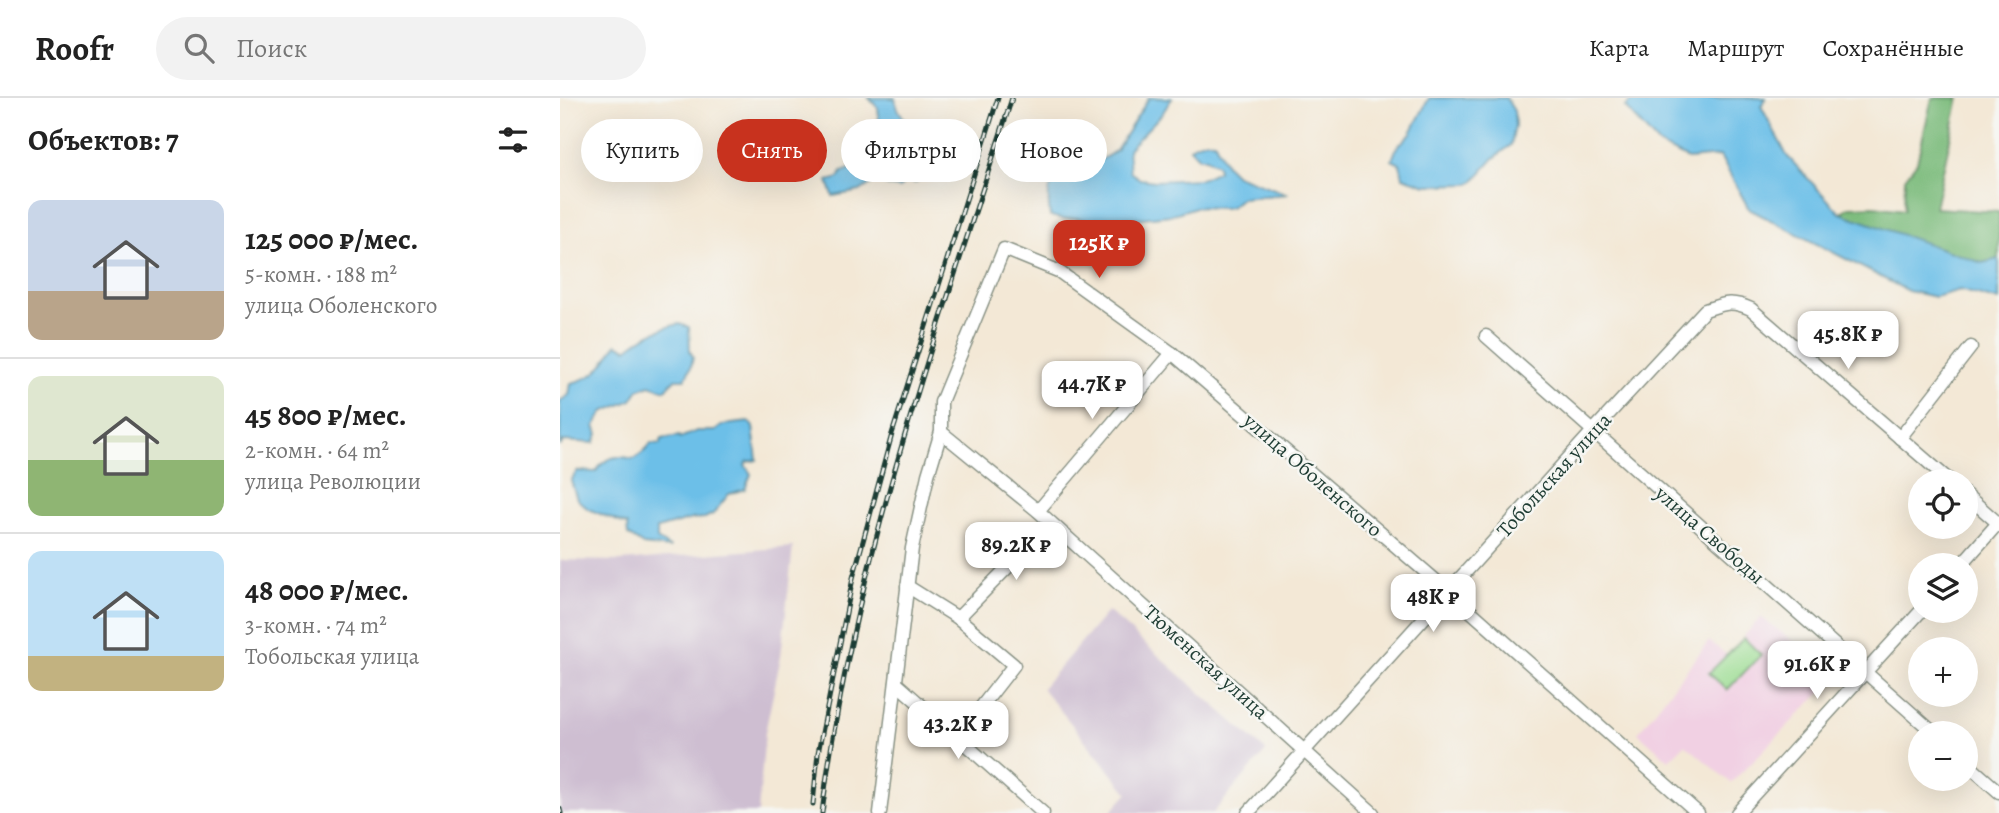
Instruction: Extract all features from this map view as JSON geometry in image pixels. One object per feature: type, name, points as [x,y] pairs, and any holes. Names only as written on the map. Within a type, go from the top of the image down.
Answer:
[{"type":"street","name":"улица Оболенского","points":[[941,432],[941,402],[1004,249],[1058,271],[1172,353],[1449,592],[1698,813]]},
{"type":"street","name":"Тобольская улица","points":[[1248,813],[1705,310],[1726,302],[1741,304],[1751,309],[1900,438]]},
{"type":"street","name":"улица Свободы","points":[[1486,336],[1921,721]]},
{"type":"street","points":[[1936,469],[1900,438],[1971,347]]},
{"type":"street","points":[[1038,511],[1172,353]]},
{"type":"street","points":[[880,813],[912,548],[928,475],[941,432]]},
{"type":"street","name":"Тюменская улица","points":[[941,432],[1038,511],[1373,813]]},
{"type":"street","points":[[1972,553],[1999,523],[1978,505]]},
{"type":"street","points":[[958,618],[1051,523]]},
{"type":"street","points":[[908,586],[958,618],[1014,665],[957,738]]},
{"type":"street","points":[[1737,813],[1910,623]]},
{"type":"street","points":[[896,683],[1043,813]]},
{"type":"street","points":[[1978,773],[1999,792]]},
{"type":"shaded area","points":[[793,547],[781,656],[765,733],[758,813],[560,813],[560,560],[621,561]]},
{"type":"shaded area","points":[[1108,611],[1266,751],[1213,813],[1110,813],[1128,793],[1042,688]]},
{"type":"shaded area","points":[[1761,617],[1838,675],[1731,783],[1685,744],[1669,760],[1638,733],[1709,641],[1727,655]]},
{"type":"green space","points":[[1932,98],[1959,98],[1935,208],[1999,212],[1999,259],[1982,263],[1840,214],[1849,207],[1874,206],[1904,210],[1905,178],[1917,162]]},
{"type":"green space","points":[[1744,638],[1761,655],[1727,690],[1709,673]]},
{"type":"water","points":[[869,98],[895,98],[905,119],[879,119],[878,108]]},
{"type":"water","points":[[1149,98],[1172,98],[1162,114],[1128,149],[1130,172],[1140,179],[1155,181],[1201,179],[1218,171],[1217,165],[1206,158],[1199,158],[1190,148],[1201,142],[1214,141],[1226,165],[1236,175],[1288,194],[1241,198],[1230,207],[1196,207],[1170,215],[1096,223],[1050,216],[1048,202],[1050,188],[1054,183],[1107,182],[1107,157],[1116,150]]},
{"type":"water","points":[[1429,98],[1506,98],[1514,111],[1515,126],[1511,145],[1469,184],[1426,185],[1403,177],[1400,164],[1392,160],[1397,147],[1411,133]]},
{"type":"water","points":[[1634,98],[1766,98],[1761,106],[1787,156],[1840,213],[1982,263],[1999,259],[1999,301],[1960,290],[1935,297],[1908,291],[1749,209],[1720,156],[1688,159],[1659,145],[1625,107]]},
{"type":"water","points":[[841,174],[841,182],[874,182],[860,191],[833,196],[828,181],[839,178]]},
{"type":"water","points":[[881,182],[904,182],[900,188]]},
{"type":"water","points":[[679,324],[689,327],[690,351],[693,357],[685,379],[675,379],[665,390],[650,385],[639,389],[632,400],[603,412],[595,426],[598,434],[594,443],[563,441],[560,447],[560,401],[569,395],[571,383],[595,373],[617,344],[627,349],[652,334]]},
{"type":"water","points":[[749,422],[753,427],[757,460],[745,465],[751,474],[745,489],[729,494],[713,514],[705,518],[657,529],[657,539],[671,548],[643,545],[628,535],[627,525],[588,509],[577,499],[571,481],[577,471],[596,472],[603,463],[612,458],[634,459],[651,443],[660,444],[662,439],[680,438],[697,431],[715,431],[723,425]]},
{"type":"railway","points":[[813,804],[818,753],[853,578],[892,434],[998,98]]},
{"type":"railway","points":[[822,813],[836,721],[876,541],[927,363],[1012,98]]},
{"type":"railway","points":[[560,809],[561,813]]}]
